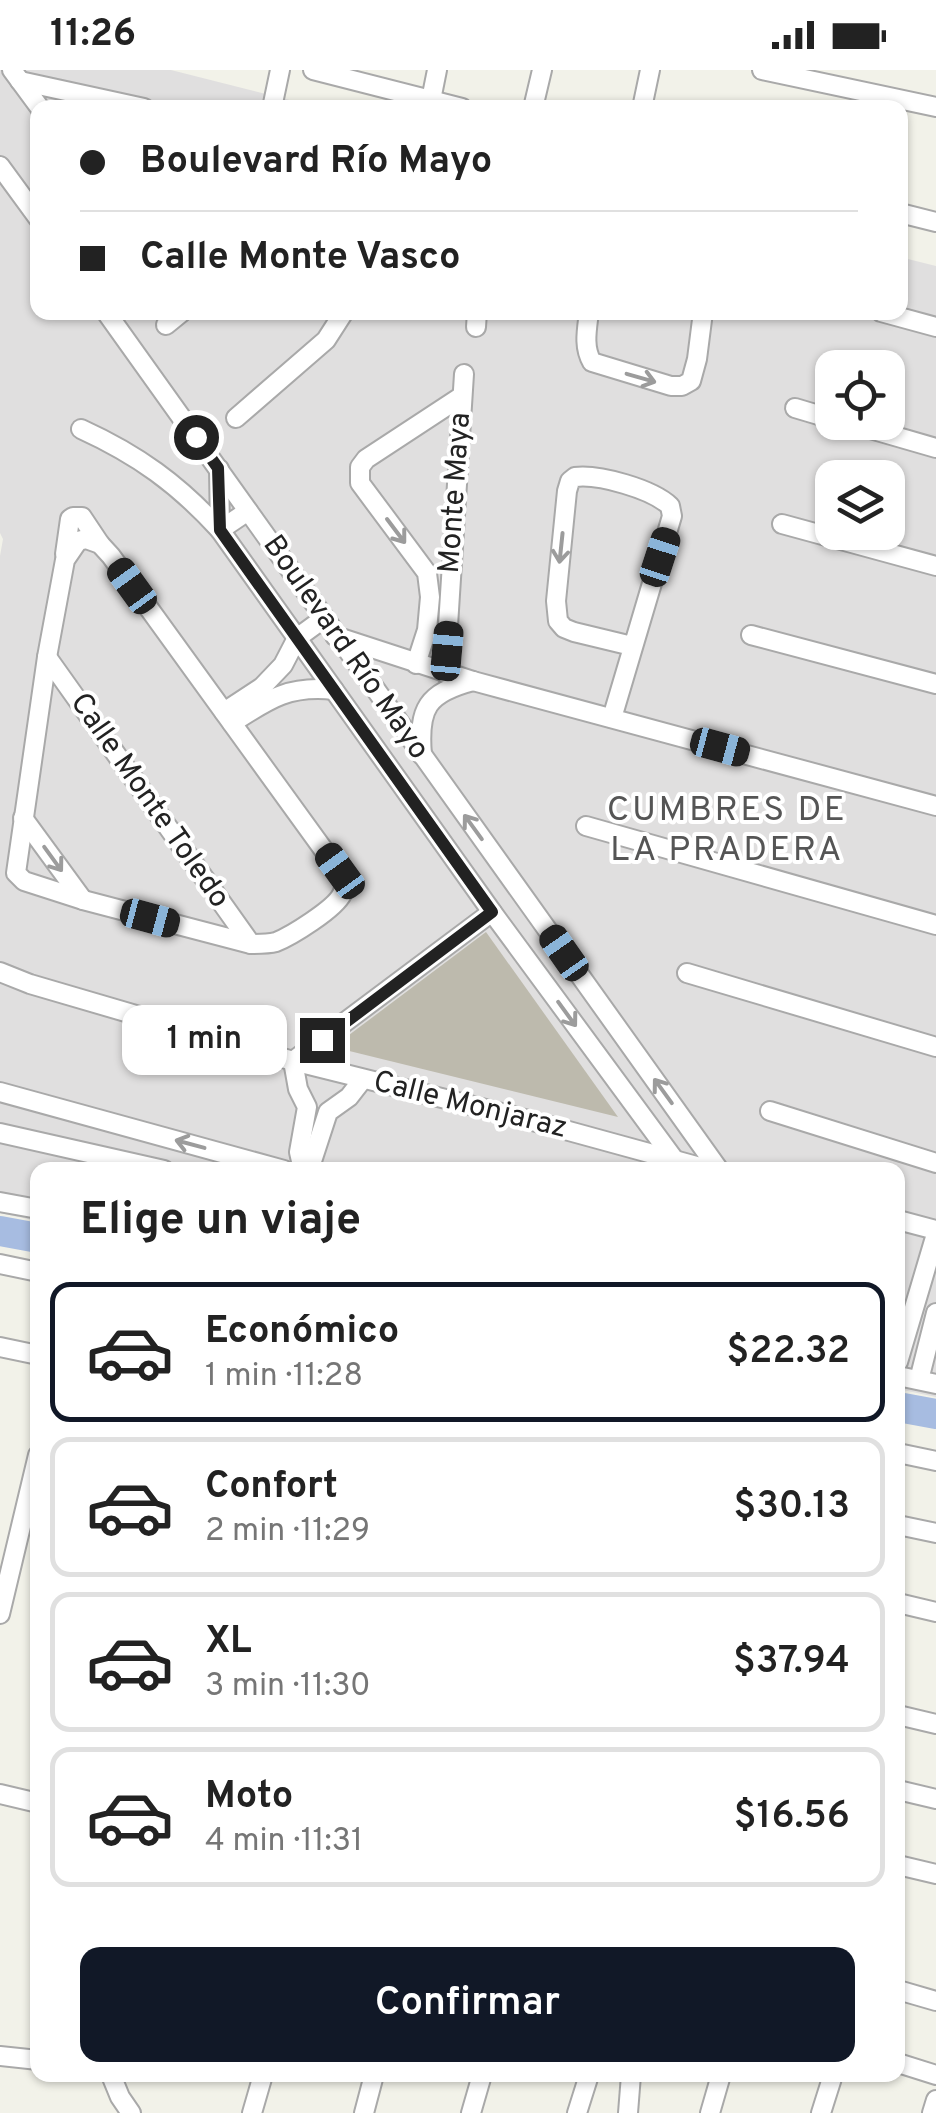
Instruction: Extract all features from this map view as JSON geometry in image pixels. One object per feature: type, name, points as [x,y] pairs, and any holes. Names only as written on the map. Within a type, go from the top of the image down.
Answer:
[{"type":"street","points":[[274,100],[280,70]]},
{"type":"street","points":[[317,70],[391,99],[431,100],[437,70]]},
{"type":"street","points":[[535,100],[542,70]]},
{"type":"street","points":[[644,100],[650,70]]},
{"type":"street","points":[[762,70],[899,100]]},
{"type":"street","points":[[16,76],[34,100]]},
{"type":"street","points":[[16,76],[112,100]]},
{"type":"street","points":[[908,102],[936,108]]},
{"type":"street","points":[[0,166],[30,207]]},
{"type":"street","points":[[908,216],[936,222]]},
{"type":"street","points":[[908,319],[936,327]]},
{"type":"street","points":[[112,320],[218,468]]},
{"type":"street","points":[[166,325],[172,320]]},
{"type":"street","points":[[236,418],[326,340],[341,320]]},
{"type":"street","points":[[589,320],[586,342],[592,362],[671,386],[691,381],[702,320]]},
{"type":"street","name":"Monte Maya","points":[[445,673],[464,374]]},
{"type":"street","points":[[450,596],[430,597],[427,573],[360,483],[360,467],[366,459],[462,396]]},
{"type":"street","points":[[795,408],[815,414]]},
{"type":"street","name":"Boulevard Río Mayo","points":[[82,429],[157,471],[197,504],[220,530],[676,1162]]},
{"type":"street","points":[[905,439],[936,448]]},
{"type":"street","name":"Boulevard Río Mayo","points":[[218,468],[714,1162]]},
{"type":"street","name":"Boulevard Río Mayo","points":[[218,468],[220,530]]},
{"type":"street","points":[[612,718],[672,516],[670,506],[654,495],[599,478],[574,476],[567,492],[556,601],[558,621],[574,632],[632,646]]},
{"type":"street","points":[[220,530],[248,511]]},
{"type":"street","points":[[782,524],[936,566]]},
{"type":"street","points":[[86,539],[100,544],[228,717],[344,878],[344,892],[329,908],[275,942],[251,944],[83,900],[24,880],[16,873],[65,560],[78,541],[86,539]]},
{"type":"street","name":"Monte Maya","points":[[416,664],[427,630],[430,597]]},
{"type":"street","points":[[228,717],[273,676],[298,638],[323,619]]},
{"type":"street","points":[[750,634],[936,684]]},
{"type":"street","points":[[335,636],[473,681],[936,806]]},
{"type":"street","name":"Calle Monte Toledo","points":[[47,657],[251,944]]},
{"type":"street","points":[[422,755],[422,718],[430,702],[441,692],[473,681]]},
{"type":"street","points":[[228,717],[286,692],[334,690]]},
{"type":"street","name":"Boulevard Río Mayo","points":[[408,794],[439,780]]},
{"type":"street","points":[[23,818],[83,900]]},
{"type":"street","points":[[586,826],[936,925]]},
{"type":"street","points":[[328,1112],[316,1112],[307,1106],[298,1090],[293,1061],[492,912]]},
{"type":"street","name":"Calle Monjaraz","points":[[0,972],[293,1061],[514,1116],[670,1162]]},
{"type":"street","points":[[687,974],[936,1047]]},
{"type":"street","points":[[310,1162],[328,1112],[363,1079]]},
{"type":"street","points":[[0,1092],[255,1162]]},
{"type":"street","points":[[302,1162],[299,1152],[307,1106]]},
{"type":"street","points":[[770,1110],[936,1164]]},
{"type":"street","points":[[0,1133],[129,1162]]},
{"type":"street","points":[[0,1202],[30,1208]]},
{"type":"street","points":[[905,1222],[936,1232],[929,1283],[905,1344]]},
{"type":"street","points":[[0,1264],[30,1270]]},
{"type":"street","points":[[927,1382],[936,1313]]},
{"type":"street","points":[[0,1347],[30,1353]]},
{"type":"street","points":[[905,1454],[936,1461]]},
{"type":"street","points":[[0,1614],[30,1488]]},
{"type":"street","points":[[905,1527],[936,1534]]},
{"type":"street","points":[[905,1605],[936,1612]]},
{"type":"street","points":[[905,1717],[936,1724]]},
{"type":"street","points":[[905,1792],[936,1799]]},
{"type":"street","points":[[0,1794],[30,1801]]},
{"type":"street","points":[[905,1867],[936,1874]]},
{"type":"street","points":[[905,1992],[936,2000]]},
{"type":"street","points":[[0,2056],[30,2059]]},
{"type":"street","points":[[905,2066],[936,2075]]},
{"type":"street","points":[[114,2082],[131,2113]]},
{"type":"street","points":[[252,2113],[261,2082]]},
{"type":"street","points":[[364,2113],[372,2082]]},
{"type":"street","points":[[471,2113],[480,2082]]},
{"type":"street","points":[[577,2113],[587,2082]]},
{"type":"street","points":[[628,2113],[630,2082]]},
{"type":"street","points":[[710,2113],[719,2082]]},
{"type":"street","points":[[821,2113],[831,2082]]},
{"type":"street","points":[[932,2113],[936,2100]]},
{"type":"shaded area","name":"CUMBRES DE LA PRADERA","points":[[0,70],[171,70],[289,100],[30,100],[30,320],[908,320],[908,259],[936,266],[936,1397],[905,1390],[905,1162],[30,1162],[30,1219],[0,1213]]},
{"type":"building","points":[[486,932],[618,1117],[333,1047]]},
{"type":"waterway","points":[[0,1231],[30,1237]]},
{"type":"waterway","points":[[905,1408],[936,1414]]},
{"type":"district","name":"CUMBRES DE LA PRADERA","points":[[727,831]]},
{"type":"route","points":[[196,437],[218,468],[220,530],[492,912],[322,1040]]}]
